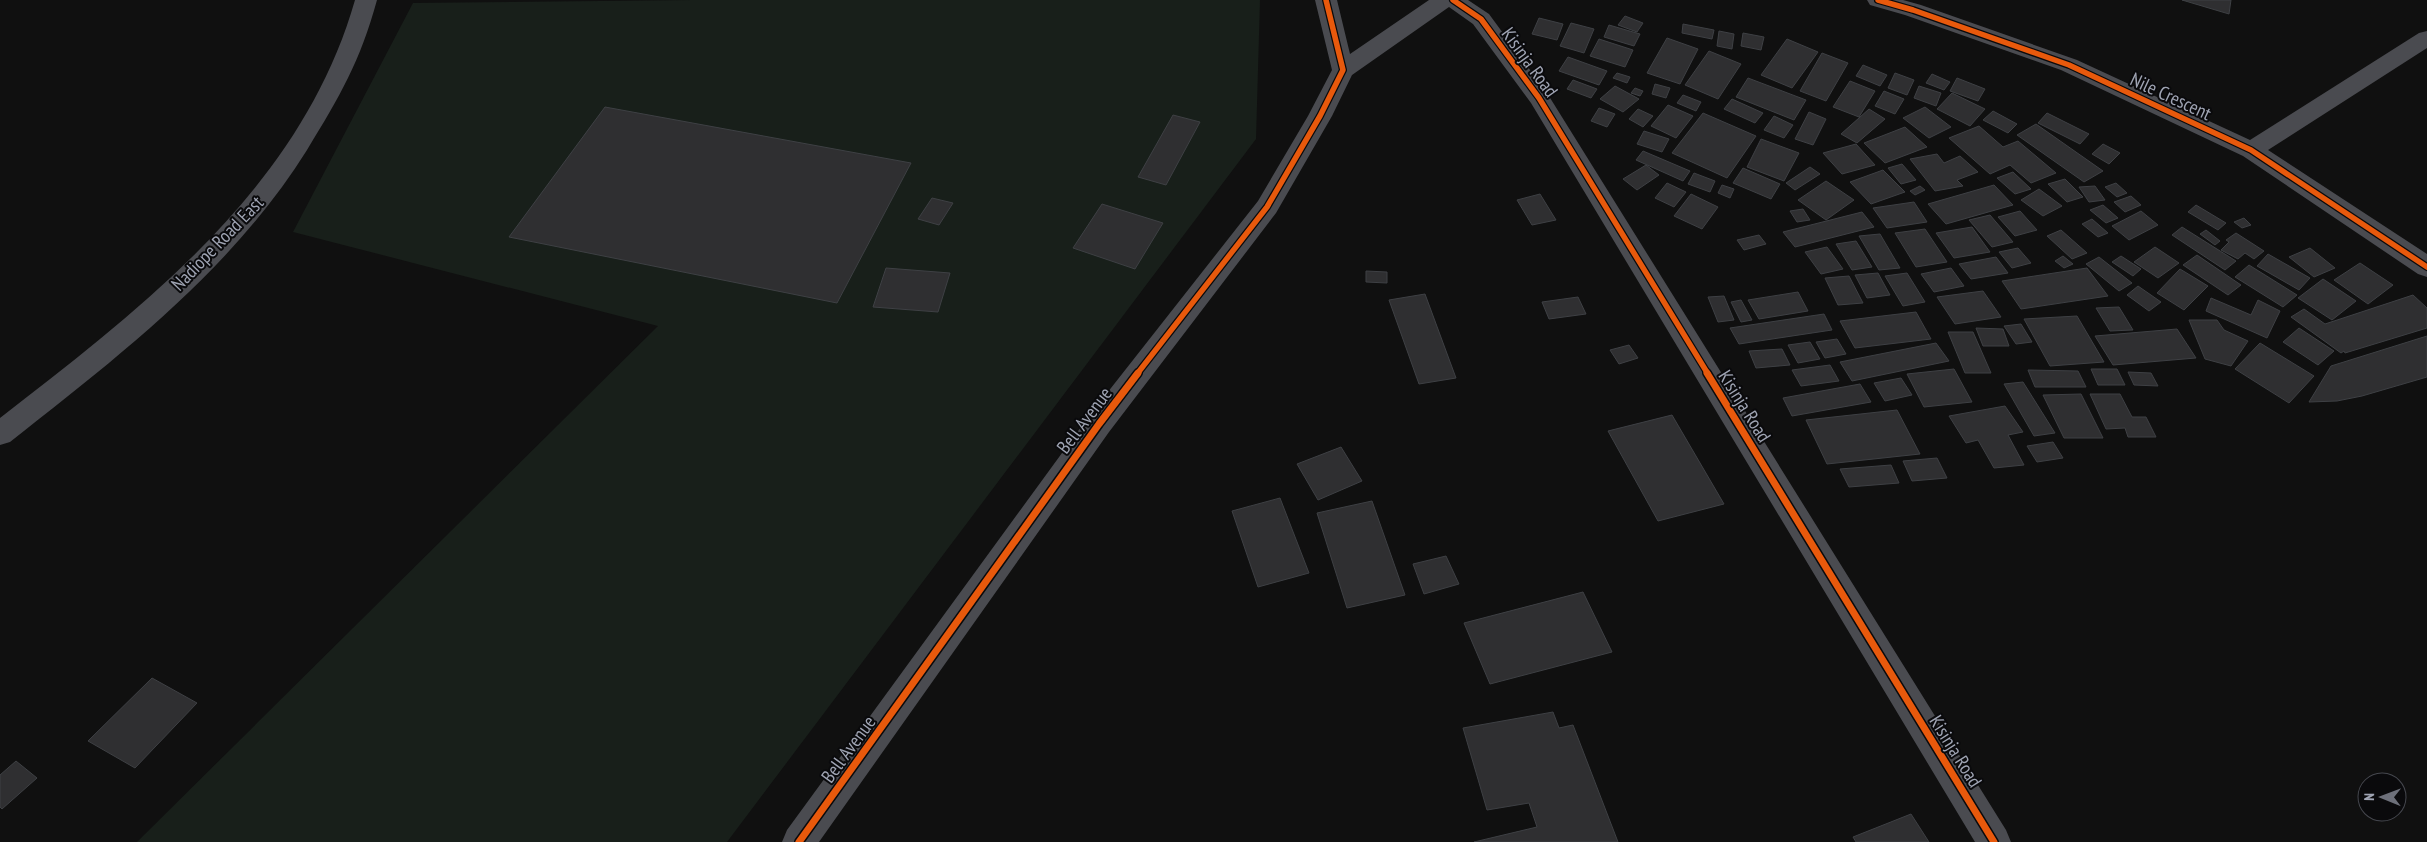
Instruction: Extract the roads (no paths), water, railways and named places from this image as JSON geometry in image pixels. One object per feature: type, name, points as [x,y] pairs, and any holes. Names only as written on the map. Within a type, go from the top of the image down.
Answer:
[{"type":"street","name":"Nadiope Road East","points":[[0,434],[88,366],[206,260],[242,220],[275,180],[324,105],[350,54],[366,0]]},
{"type":"street","points":[[1326,0],[1343,70],[1444,0]]},
{"type":"street","name":"Kisinja Road","points":[[1453,0],[1480,19],[1538,98],[1994,842]]},
{"type":"street","name":"Nile Crescent","points":[[1878,0],[1913,10],[2068,65],[2251,150],[2427,267]]},
{"type":"street","points":[[2251,150],[2427,38]]},
{"type":"street","name":"Bell Avenue","points":[[799,842],[1099,424],[1267,208],[1320,116],[1343,70]]}]
